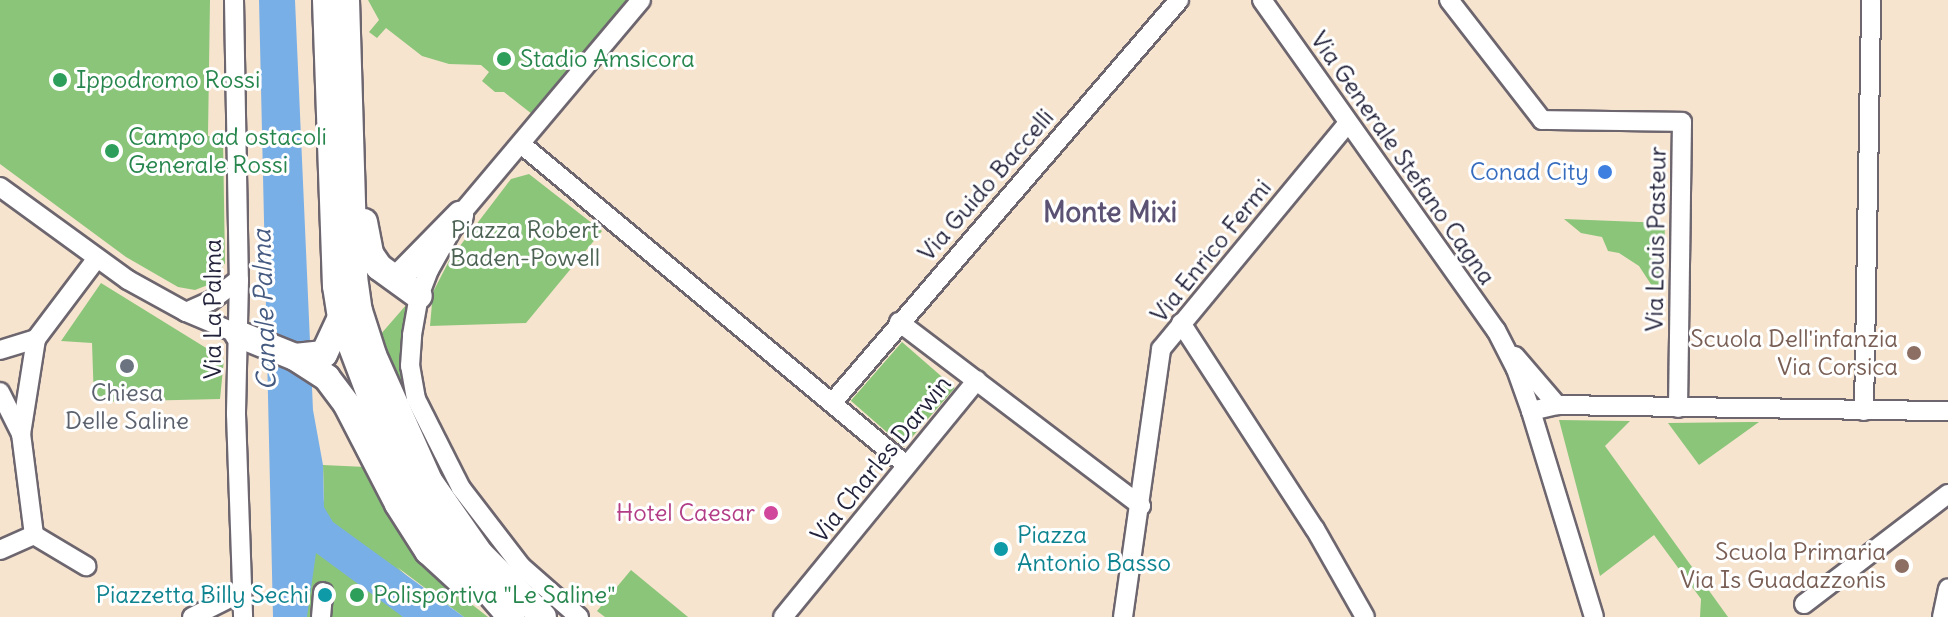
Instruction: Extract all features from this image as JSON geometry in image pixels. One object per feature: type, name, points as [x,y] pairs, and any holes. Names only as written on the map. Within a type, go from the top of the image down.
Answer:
[{"type":"highway","points":[[326,0],[336,286],[341,318],[393,455],[450,547],[505,612]]},
{"type":"highway","points":[[346,0],[354,277],[359,311],[395,411],[429,481],[480,554],[543,617]]},
{"type":"highway","points":[[351,195],[362,207],[364,231],[374,261],[383,273],[397,279],[419,296]]},
{"type":"highway","points":[[397,279],[460,215]]},
{"type":"highway","points":[[308,361],[328,350],[341,318]]},
{"type":"highway","points":[[246,337],[308,361],[327,378],[347,405],[398,504],[428,551],[471,590],[505,612]]},
{"type":"street","name":"Via La Palma","points":[[234,0],[238,280],[246,337],[236,414],[243,617]]},
{"type":"street","points":[[579,617],[521,566],[461,488],[416,399],[410,366],[419,296],[460,215],[641,0]]},
{"type":"street","name":"Via Guido Baccelli","points":[[832,403],[1179,0]]},
{"type":"street","name":"Via Generale Stefano Cagna","points":[[1262,0],[1504,345],[1557,405]]},
{"type":"street","name":"Via Louis Pasteur","points":[[1449,0],[1542,120],[1682,122],[1678,408]]},
{"type":"street","points":[[1864,411],[1871,0]]},
{"type":"street","name":"Via Enrico Fermi","points":[[1123,617],[1161,349],[1347,124]]},
{"type":"street","points":[[521,144],[906,465]]},
{"type":"street","points":[[0,187],[97,258],[186,312],[246,337]]},
{"type":"street","points":[[34,535],[21,434],[36,339],[97,258]]},
{"type":"street","points":[[186,312],[211,301],[238,280]]},
{"type":"street","points":[[899,322],[977,380]]},
{"type":"street","points":[[1181,323],[1315,529],[1365,617]]},
{"type":"street","points":[[0,350],[36,339]]},
{"type":"street","name":"Via Generale Stefano Cagna","points":[[1504,345],[1531,411],[1594,617]]},
{"type":"street","name":"Via Charles Darwin","points":[[783,617],[977,380],[1141,506]]},
{"type":"street","points":[[0,392],[21,434]]},
{"type":"street","points":[[1531,411],[1557,405],[1948,411]]},
{"type":"street","points":[[1804,604],[1948,494]]},
{"type":"street","points":[[0,550],[34,535]]},
{"type":"street","points":[[34,535],[86,566]]},
{"type":"street","points":[[1942,617],[1948,589]]},
{"type":"street","points":[[192,617],[242,592]]},
{"type":"street","points":[[321,617],[323,592]]},
{"type":"green space","name":"Campo ad ostacoli Generale Rossi","points":[[0,0],[210,0],[208,136],[223,138],[225,263],[213,283],[195,290],[178,287],[126,257],[0,164]]},
{"type":"green space","name":"Stadio Amsicora","points":[[368,0],[627,0],[532,114],[504,92],[495,92],[482,81],[489,72],[481,65],[449,64],[422,56],[386,28],[377,38],[369,32],[379,20]]},
{"type":"green space","name":"Piazza Robert Baden-Powell","points":[[529,174],[602,231],[526,323],[430,326],[433,292],[450,259],[511,179]]},
{"type":"green space","points":[[1564,219],[1665,223],[1663,292],[1656,292],[1639,266],[1619,253],[1608,251],[1602,237],[1581,233]]},
{"type":"green space","points":[[101,283],[224,359],[220,399],[94,402],[92,343],[61,341]]},
{"type":"green space","points":[[407,304],[401,342],[402,390],[380,335]]},
{"type":"green space","points":[[902,342],[955,388],[904,447],[851,401]]},
{"type":"green space","points":[[1559,420],[1630,421],[1605,446],[1728,617],[1700,617],[1701,599],[1654,535],[1600,576]]},
{"type":"green space","points":[[1759,422],[1699,465],[1668,423]]},
{"type":"green space","points":[[323,465],[366,467],[409,543],[438,578],[488,617],[464,617],[397,567],[451,617],[273,617],[324,500]]},
{"type":"green space","points":[[631,570],[688,617],[605,617],[597,611]]},
{"type":"water","points":[[259,0],[295,0],[313,410],[323,465],[324,507],[333,522],[464,617],[403,617],[316,553],[307,617],[273,617]]},
{"type":"place","name":"Stadio Amsicora","points":[[504,59]]},
{"type":"place","name":"Ippodromo Rossi","points":[[60,80]]},
{"type":"place","name":"Campo ad ostacoli Generale Rossi","points":[[112,151]]},
{"type":"place","name":"Conad City","points":[[1605,172]]},
{"type":"place","name":"Scuola Dell'infanzia Via Corsica","points":[[1914,353]]},
{"type":"place","name":"Chiesa Delle Saline","points":[[127,366]]},
{"type":"place","name":"Hotel Caesar","points":[[771,513]]},
{"type":"place","name":"Piazza Antonio Basso","points":[[1001,549]]},
{"type":"place","name":"Scuola Primaria Via Is Guadazzonis","points":[[1902,566]]},
{"type":"place","name":"Piazzetta Billy Sechi","points":[[325,595]]},
{"type":"place","name":"Polisportiva \"Le Saline\"","points":[[357,595]]},
{"type":"district","name":"Monte Mixi","points":[[1110,212]]},
{"type":"water label","name":"Canale Palma","points":[[264,310]]}]
